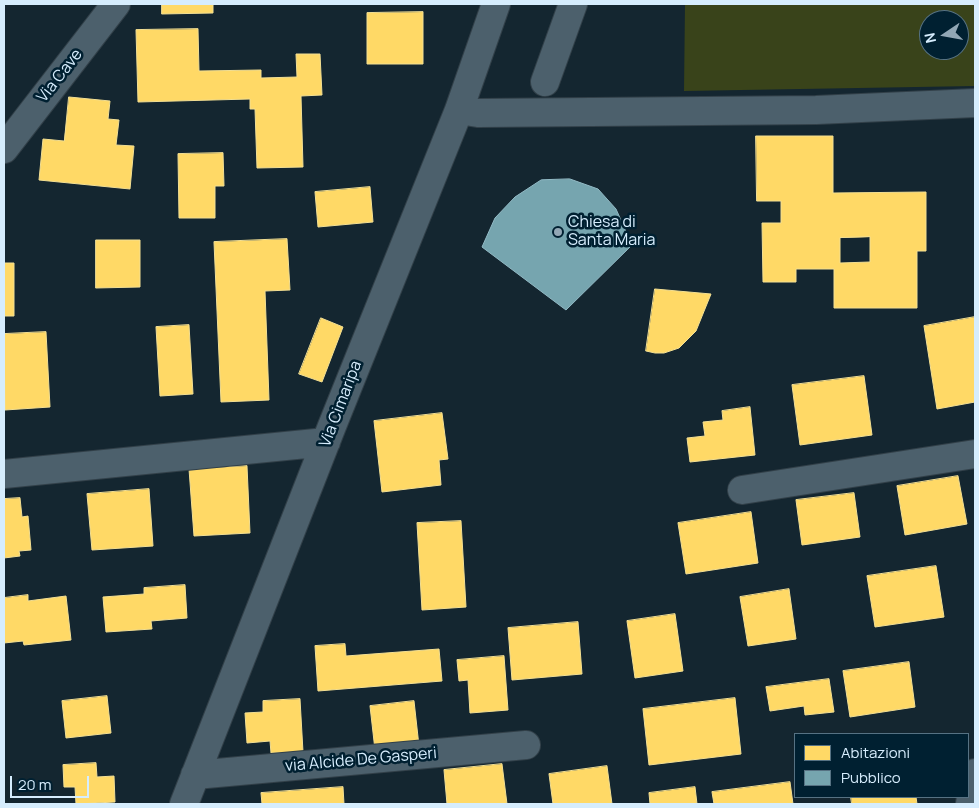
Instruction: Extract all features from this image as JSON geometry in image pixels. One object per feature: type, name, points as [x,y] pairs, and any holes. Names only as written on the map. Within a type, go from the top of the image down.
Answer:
[{"type":"street","name":"Via Cave","points":[[4,149],[116,4]]},
{"type":"street","name":"Via Cimaripa","points":[[184,804],[459,110],[496,4]]},
{"type":"street","points":[[545,82],[572,4]]},
{"type":"street","points":[[459,110],[478,113],[816,110],[975,103]]},
{"type":"street","points":[[4,474],[326,442]]},
{"type":"street","points":[[742,490],[975,454]]},
{"type":"street","name":"via Alcide De Gasperi","points":[[195,775],[526,745]]},
{"type":"street","points":[[970,804],[975,773]]},
{"type":"green space","points":[[685,4],[975,4],[975,86],[684,91]]},
{"type":"building: Abitazioni","points":[[162,4],[213,4],[213,13],[162,14]]},
{"type":"building: Abitazioni","points":[[423,12],[423,64],[367,64],[367,13]]},
{"type":"building: Abitazioni","points":[[198,29],[199,71],[261,70],[261,78],[297,77],[296,54],[320,54],[322,95],[301,96],[303,167],[257,168],[255,109],[250,109],[250,99],[138,102],[136,30]]},
{"type":"building: Abitazioni","points":[[69,97],[110,101],[108,119],[119,120],[116,145],[134,146],[130,189],[39,180],[43,139],[64,141]]},
{"type":"building: Abitazioni","points":[[756,136],[833,136],[833,193],[926,192],[926,251],[917,251],[917,308],[834,308],[834,269],[796,269],[796,282],[763,282],[762,223],[781,223],[781,201],[757,201]],"holes":[[[870,237],[870,262],[840,263],[840,238]]]},
{"type":"building: Abitazioni","points":[[223,153],[224,186],[215,186],[215,218],[179,218],[178,154]]},
{"type":"building: Abitazioni","points":[[370,187],[373,222],[318,227],[315,192]]},
{"type":"building: Abitazioni","points":[[287,239],[290,290],[265,291],[269,400],[221,402],[214,242]]},
{"type":"building: Abitazioni","points":[[96,240],[140,240],[140,287],[96,288]]},
{"type":"building: Abitazioni","points":[[4,263],[14,263],[14,316],[4,316]]},
{"type":"building: Abitazioni","points":[[655,289],[711,294],[696,331],[679,348],[664,353],[646,351]]},
{"type":"building: Abitazioni","points":[[975,317],[975,402],[937,409],[924,326]]},
{"type":"building: Abitazioni","points":[[321,318],[343,327],[322,382],[299,374]]},
{"type":"building: Abitazioni","points":[[189,325],[193,394],[160,396],[156,327]]},
{"type":"building: Abitazioni","points":[[46,332],[50,407],[5,410],[4,334]]},
{"type":"building: Abitazioni","points":[[864,376],[872,435],[800,445],[792,385]]},
{"type":"building: Abitazioni","points":[[750,407],[755,455],[690,462],[687,438],[705,436],[703,422],[723,420],[722,411]]},
{"type":"building: Abitazioni","points":[[442,413],[448,459],[439,460],[441,485],[382,492],[374,421]]},
{"type":"building: Abitazioni","points":[[247,466],[250,533],[194,536],[189,469]]},
{"type":"building: Abitazioni","points":[[958,476],[967,524],[905,535],[897,486]]},
{"type":"building: Abitazioni","points":[[149,489],[153,546],[92,550],[87,494]]},
{"type":"building: Abitazioni","points":[[854,493],[860,537],[802,545],[796,500]]},
{"type":"building: Abitazioni","points":[[20,498],[22,517],[28,516],[31,550],[19,551],[20,556],[4,558],[4,499]]},
{"type":"building: Abitazioni","points":[[751,512],[758,563],[686,574],[678,523]]},
{"type":"building: Abitazioni","points":[[461,521],[466,607],[422,610],[417,523]]},
{"type":"building: Abitazioni","points":[[936,566],[944,617],[875,627],[867,576]]},
{"type":"building: Abitazioni","points":[[185,585],[187,618],[151,621],[152,629],[106,632],[103,597],[144,594],[144,588]]},
{"type":"building: Abitazioni","points":[[789,589],[796,639],[748,646],[740,597]]},
{"type":"building: Abitazioni","points":[[28,595],[28,601],[66,596],[71,640],[24,645],[23,641],[4,643],[4,598]]},
{"type":"building: Abitazioni","points":[[675,614],[683,671],[635,678],[627,621]]},
{"type":"building: Abitazioni","points":[[578,622],[582,674],[512,680],[508,628]]},
{"type":"building: Abitazioni","points":[[345,644],[346,656],[439,649],[442,681],[318,691],[315,646]]},
{"type":"building: Abitazioni","points":[[504,656],[508,710],[470,713],[468,680],[459,681],[457,660]]},
{"type":"building: Abitazioni","points":[[909,662],[915,707],[850,717],[843,671]]},
{"type":"building: Abitazioni","points":[[829,679],[834,712],[805,715],[804,706],[770,711],[766,687]]},
{"type":"building: Abitazioni","points":[[107,696],[111,733],[66,738],[62,701]]},
{"type":"building: Abitazioni","points":[[735,698],[741,754],[649,765],[643,709]]},
{"type":"building: Abitazioni","points":[[300,699],[303,752],[271,753],[270,741],[247,743],[245,713],[263,712],[263,701]]},
{"type":"building: Abitazioni","points":[[414,701],[419,746],[375,750],[370,706]]},
{"type":"building: Abitazioni","points":[[96,763],[97,777],[114,776],[115,802],[76,804],[75,787],[64,787],[63,765]]},
{"type":"building: Abitazioni","points":[[502,764],[507,804],[447,804],[444,770]]},
{"type":"building: Abitazioni","points":[[607,766],[612,804],[553,804],[549,774]]},
{"type":"building: Abitazioni","points":[[790,782],[793,804],[714,804],[712,792]]},
{"type":"building: Abitazioni","points":[[343,787],[344,804],[262,804],[261,793]]},
{"type":"building: Abitazioni","points":[[695,787],[697,804],[650,804],[649,793]]},
{"type":"building: Abitazioni","points":[[851,798],[916,798],[917,804],[852,804]]},
{"type":"building: Pubblico","name":"Chiesa di Santa Maria","points":[[570,179],[598,189],[616,209],[632,245],[566,310],[482,247],[495,218],[515,197],[541,180]]},
{"type":"place","name":"Chiesa di Santa Maria","points":[[558,232]]}]
